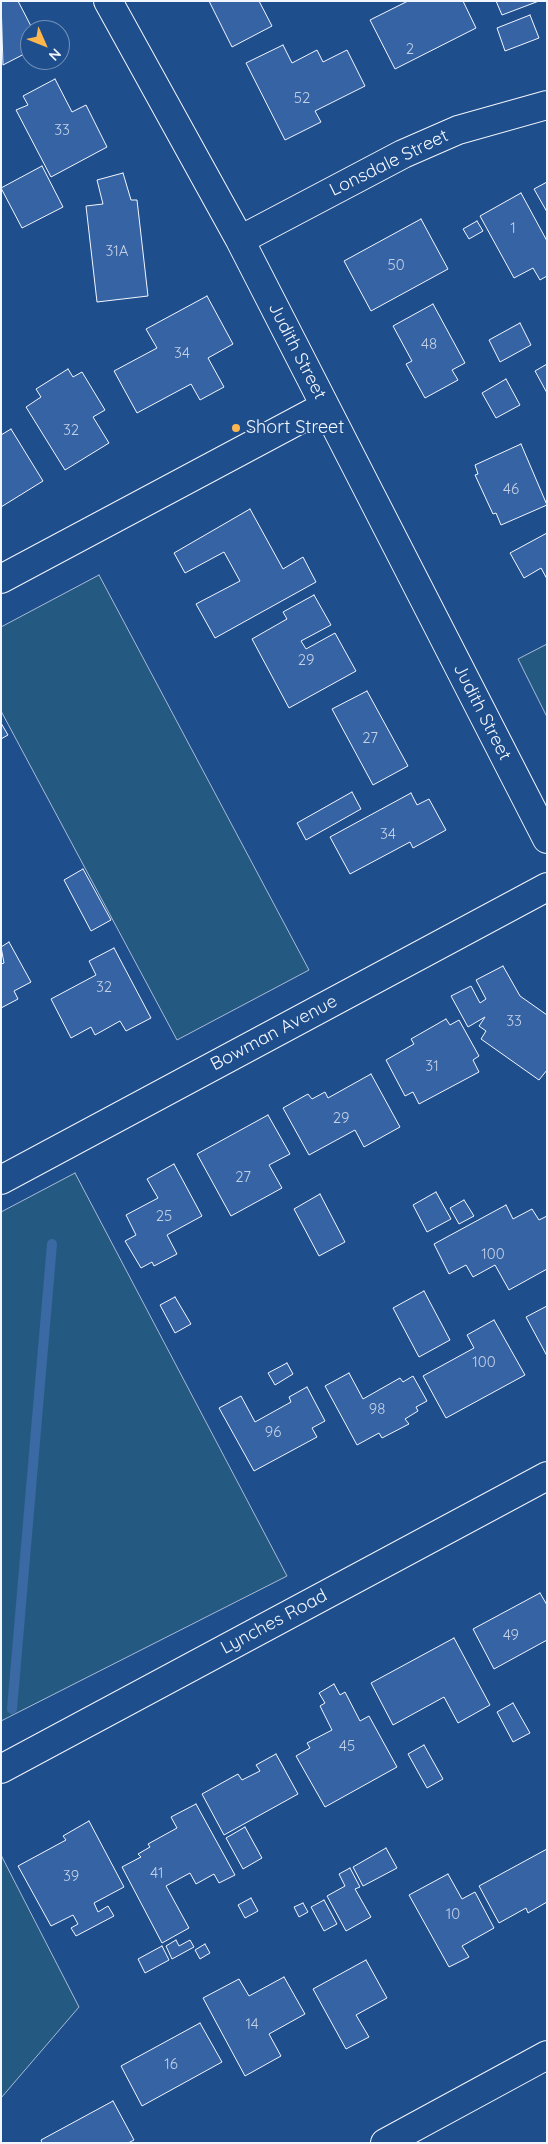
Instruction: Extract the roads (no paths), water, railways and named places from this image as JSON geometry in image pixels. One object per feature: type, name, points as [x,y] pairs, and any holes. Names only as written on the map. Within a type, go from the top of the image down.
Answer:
[{"type":"street","name":"Judith Street","points":[[108,1],[240,240],[547,838]]},
{"type":"street","name":"Lonsdale Street","points":[[240,240],[403,154],[458,130],[547,105]]},
{"type":"street","points":[[1,580],[325,406]]},
{"type":"street","name":"Bowman Avenue","points":[[1,1180],[547,887]]},
{"type":"street","name":"Lynches Road","points":[[1,1769],[547,1476]]},
{"type":"street","points":[[385,2143],[547,2055]]},
{"type":"waterway","points":[[12,1709],[52,1244]]},
{"type":"place","name":"Short Street","points":[[236,428]]}]
